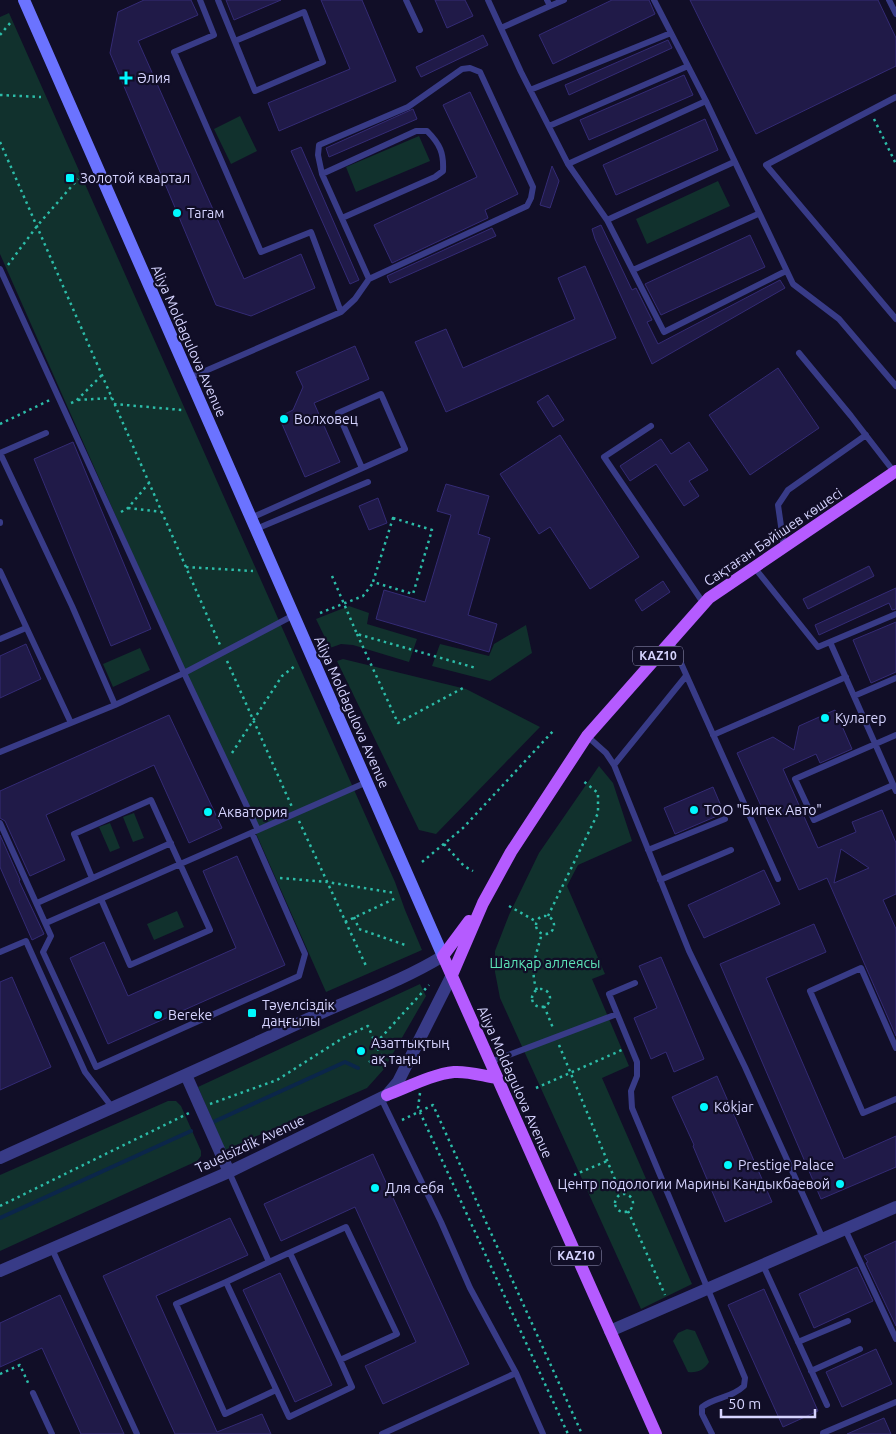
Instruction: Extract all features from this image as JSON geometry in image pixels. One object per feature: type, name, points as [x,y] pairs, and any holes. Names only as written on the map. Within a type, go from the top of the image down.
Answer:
[{"type":"main road","name":"Aliya Moldagulova Avenue","points":[[24,0],[443,956],[656,1434]]},
{"type":"main road","name":"Сақтаған Бәйішев көшесі","points":[[452,975],[483,903],[511,852],[587,736],[709,598],[895,472]]},
{"type":"main road","name":"Сақтаған Бәйішев көшесі","points":[[443,956],[483,903]]},
{"type":"main road","points":[[384,1096],[442,1074],[455,1072],[469,1073],[497,1078]]},
{"type":"street","points":[[0,1158],[328,1009],[422,969],[443,956]]},
{"type":"street","name":"Tauelsizdik Avenue","points":[[0,1271],[229,1172],[384,1096],[398,1082],[452,975]]},
{"type":"street","points":[[186,1075],[229,1172]]},
{"type":"street","points":[[610,1331],[896,1207]]},
{"type":"lane","points":[[200,0],[214,35],[174,52],[261,252],[311,232],[341,312]]},
{"type":"lane","points":[[218,0],[255,91],[324,62],[304,12],[235,41]]},
{"type":"lane","points":[[406,0],[420,30]]},
{"type":"lane","points":[[488,0],[530,90],[568,164],[607,220],[664,332],[786,271]]},
{"type":"lane","points":[[501,28],[549,3],[564,0]]},
{"type":"lane","points":[[654,0],[706,101],[758,214],[793,284],[839,319],[896,386]]},
{"type":"lane","points":[[889,0],[896,14]]},
{"type":"lane","points":[[530,90],[671,33]]},
{"type":"lane","points":[[549,126],[688,66]]},
{"type":"lane","points":[[189,378],[341,312],[355,298],[369,279],[527,206],[533,187],[480,72],[470,68],[462,70],[408,107],[320,145],[318,154],[322,174],[369,279]]},
{"type":"lane","points":[[896,98],[766,165],[896,318]]},
{"type":"lane","points":[[568,164],[706,101]]},
{"type":"lane","points":[[322,174],[416,131],[427,131],[436,140],[444,158],[443,171],[435,177],[342,218]]},
{"type":"lane","points":[[607,220],[734,162]]},
{"type":"lane","points":[[633,270],[758,214]]},
{"type":"lane","points":[[1,271],[226,762],[271,877],[305,954],[299,976],[85,1072]]},
{"type":"lane","points":[[799,353],[895,472]]},
{"type":"lane","points":[[254,524],[362,468],[405,450],[381,394],[338,413],[362,468]]},
{"type":"lane","points":[[651,426],[604,457],[704,604]]},
{"type":"lane","points":[[46,433],[0,453],[72,606],[115,704]]},
{"type":"lane","points":[[784,547],[778,505],[788,490],[866,435]]},
{"type":"lane","points":[[254,524],[368,482]]},
{"type":"lane","points":[[754,567],[818,646],[896,614]]},
{"type":"lane","points":[[0,570],[71,723]]},
{"type":"lane","points":[[0,752],[184,673],[294,615]]},
{"type":"lane","points":[[0,639],[26,628]]},
{"type":"lane","points":[[671,641],[778,879]]},
{"type":"lane","points":[[830,642],[875,744],[895,788],[814,820],[795,779],[875,744],[896,735]]},
{"type":"lane","points":[[614,765],[686,676]]},
{"type":"lane","points":[[713,735],[846,678]]},
{"type":"lane","points":[[854,696],[896,678]]},
{"type":"lane","points":[[587,736],[606,753],[614,765],[689,951],[745,1067],[823,1239]]},
{"type":"lane","points":[[46,923],[367,782]]},
{"type":"lane","points":[[92,878],[74,834],[151,800],[210,930],[130,965],[101,899]]},
{"type":"lane","points":[[648,850],[725,819]]},
{"type":"lane","points":[[0,823],[51,936],[43,952],[96,1067]]},
{"type":"lane","points":[[37,903],[171,843]]},
{"type":"lane","points":[[660,880],[731,850]]},
{"type":"lane","points":[[0,952],[26,941],[85,1072],[112,1107]]},
{"type":"lane","points":[[896,1048],[861,968],[810,991],[863,1113],[896,1099]]},
{"type":"lane","points":[[635,983],[609,994],[637,1062],[637,1076],[632,1091],[632,1108],[745,1378],[744,1386],[738,1392],[702,1407],[702,1414],[712,1434]]},
{"type":"lane","points":[[490,1062],[617,1014]]},
{"type":"lane","points":[[384,1096],[394,1123],[470,1288],[516,1374],[543,1434]]},
{"type":"lane","points":[[229,1172],[269,1262]]},
{"type":"lane","points":[[276,1390],[225,1414],[176,1304],[346,1227],[397,1334],[340,1360]]},
{"type":"lane","points":[[845,1229],[896,1339]]},
{"type":"lane","points":[[52,1249],[137,1434]]},
{"type":"lane","points":[[226,1282],[289,1418],[352,1387],[290,1253]]},
{"type":"lane","points":[[763,1265],[827,1406]]},
{"type":"lane","points":[[798,1342],[848,1321]]},
{"type":"lane","points":[[811,1371],[860,1349]]},
{"type":"lane","points":[[382,1434],[516,1374]]},
{"type":"lane","points":[[33,1393],[52,1434]]},
{"type":"lane","points":[[824,1434],[896,1402]]},
{"type":"path","points":[[0,35],[11,22]]},
{"type":"path","points":[[0,95],[41,97]]},
{"type":"path","points":[[870,111],[896,164]]},
{"type":"path","points":[[0,142],[253,719],[366,968]]},
{"type":"path","points":[[1,271],[78,179]]},
{"type":"path","points":[[63,407],[76,400],[102,376]]},
{"type":"path","points":[[0,424],[58,396]]},
{"type":"path","points":[[76,400],[112,398]]},
{"type":"path","points":[[114,404],[182,410]]},
{"type":"path","points":[[113,516],[128,508],[149,483]]},
{"type":"path","points":[[128,508],[162,512]]},
{"type":"path","points":[[320,613],[363,596],[373,582],[393,518],[432,530],[412,594],[373,582]]},
{"type":"path","points":[[186,567],[253,571]]},
{"type":"path","points":[[332,576],[398,723],[462,688]]},
{"type":"path","points":[[357,634],[476,668]]},
{"type":"path","points":[[226,762],[282,676],[295,666]]},
{"type":"path","points":[[422,862],[463,828],[555,729]]},
{"type":"path","points":[[548,916],[598,813],[598,793],[582,780]]},
{"type":"path","points":[[444,844],[464,866],[473,871]]},
{"type":"path","points":[[271,877],[327,882],[395,893]]},
{"type":"path","points":[[345,922],[396,898]]},
{"type":"path","points":[[509,906],[537,922]]},
{"type":"path","points":[[548,916],[553,920],[554,928],[550,933],[542,934],[537,929],[537,922],[542,917],[548,916]]},
{"type":"path","points":[[354,917],[359,929],[408,946]]},
{"type":"path","points":[[537,990],[534,983],[533,970],[542,934]]},
{"type":"path","points":[[375,1043],[429,985]]},
{"type":"path","points":[[543,989],[550,995],[550,1001],[544,1006],[537,1006],[533,1002],[532,996],[537,990],[543,989]]},
{"type":"path","points":[[544,1006],[621,1194]]},
{"type":"path","points":[[536,1088],[630,1046]]},
{"type":"path","points":[[422,1082],[419,1112],[568,1434]]},
{"type":"path","points":[[394,1123],[433,1105],[582,1434]]},
{"type":"path","points":[[574,1175],[607,1161]]},
{"type":"path","points":[[621,1194],[630,1195],[633,1200],[633,1206],[628,1211],[620,1211],[616,1207],[615,1201],[621,1194]]},
{"type":"path","points":[[628,1211],[669,1305]]},
{"type":"path","points":[[0,1374],[20,1365],[33,1393]]},
{"type":"green space","points":[[9,13],[395,882],[422,950],[326,992],[0,254],[0,17]]},
{"type":"green space","points":[[240,116],[257,151],[231,164],[214,129]]},
{"type":"green space","points":[[419,136],[430,161],[356,192],[346,167]]},
{"type":"green space","points":[[718,181],[730,206],[647,244],[636,219]]},
{"type":"green space","points":[[349,606],[369,613],[367,624],[417,639],[409,662],[353,645],[341,644],[330,648],[316,619]]},
{"type":"green space","points":[[526,625],[532,653],[490,681],[432,666],[440,644],[489,656],[494,644]]},
{"type":"green space","points":[[140,648],[150,670],[113,687],[103,664]]},
{"type":"green space","points":[[343,659],[466,689],[540,727],[436,834],[419,830],[337,661]]},
{"type":"green space","name":"Шалқар аллеясы","points":[[599,766],[613,783],[632,841],[578,865],[567,886],[605,974],[592,979],[629,1066],[602,1078],[692,1284],[641,1309],[500,998],[495,972],[495,951],[509,915],[539,853]]},
{"type":"green space","points":[[134,813],[144,838],[133,842],[123,817]]},
{"type":"green space","points":[[110,823],[120,848],[110,852],[99,827]]},
{"type":"green space","points":[[177,911],[184,927],[154,940],[147,924]]},
{"type":"green space","points":[[420,984],[426,996],[384,1069],[367,1088],[225,1150],[198,1087]]},
{"type":"green space","points":[[168,1101],[176,1101],[181,1106],[201,1151],[201,1156],[197,1161],[0,1251],[0,1175]]},
{"type":"green space","points":[[687,1329],[695,1331],[709,1362],[703,1369],[695,1372],[688,1372],[673,1341],[678,1333]]},
{"type":"building","points":[[144,0],[191,0],[198,15],[138,41],[244,279],[301,254],[315,288],[251,316],[216,305],[110,53],[118,12]]},
{"type":"building","points":[[226,0],[281,0],[234,20]]},
{"type":"building","points":[[321,0],[362,0],[396,81],[279,131],[268,103],[350,69]]},
{"type":"building","points":[[435,0],[465,0],[473,16],[447,28]]},
{"type":"building","points":[[612,0],[649,0],[655,14],[553,64],[539,35]]},
{"type":"building","points":[[690,0],[878,0],[896,38],[896,66],[756,134]]},
{"type":"building","points":[[483,35],[488,45],[421,77],[416,67]]},
{"type":"building","points":[[668,40],[672,48],[569,95],[565,85]]},
{"type":"building","points":[[684,75],[693,95],[589,140],[580,120]]},
{"type":"building","points":[[470,92],[518,194],[485,210],[488,218],[392,263],[374,225],[477,177],[443,105]]},
{"type":"building","points":[[413,109],[417,119],[329,157],[326,148]]},
{"type":"building","points":[[705,119],[718,150],[616,195],[603,165]]},
{"type":"building","points":[[301,147],[359,280],[350,284],[291,151]]},
{"type":"building","points":[[552,166],[559,181],[550,208],[540,205]]},
{"type":"building","points":[[601,225],[632,290],[636,288],[652,320],[647,322],[658,344],[780,280],[785,288],[652,364],[595,239],[592,229]]},
{"type":"building","points":[[492,228],[496,236],[390,283],[387,276]]},
{"type":"building","points":[[750,235],[765,267],[661,315],[645,284]]},
{"type":"building","points":[[585,266],[616,338],[446,412],[415,342],[446,329],[463,368],[575,319],[558,278]]},
{"type":"building","points":[[355,346],[369,379],[314,403],[340,462],[305,477],[279,417],[293,410],[303,387],[296,372]]},
{"type":"building","points":[[778,368],[819,428],[750,475],[709,415]]},
{"type":"building","points":[[548,395],[564,420],[553,427],[537,402]]},
{"type":"building","points":[[560,435],[639,557],[590,589],[550,527],[539,534],[500,474]]},
{"type":"building","points":[[661,439],[671,454],[689,442],[708,470],[689,481],[699,496],[684,506],[656,464],[630,481],[620,466]]},
{"type":"building","points":[[73,442],[151,629],[111,646],[34,459]]},
{"type":"building","points":[[446,484],[489,496],[478,534],[490,538],[468,615],[497,624],[489,652],[376,619],[384,590],[425,602],[451,515],[437,511]]},
{"type":"building","points":[[378,498],[387,523],[369,530],[359,506]]},
{"type":"building","points":[[869,566],[874,576],[808,609],[803,599]]},
{"type":"building","points":[[663,581],[670,592],[642,611],[635,600]]},
{"type":"building","points":[[896,588],[896,609],[892,610],[889,603],[819,635],[815,625]]},
{"type":"building","points":[[896,622],[896,672],[871,683],[853,640]]},
{"type":"building","points":[[26,644],[41,679],[0,698],[0,656]]},
{"type":"building","points":[[835,710],[852,749],[820,763],[816,754],[783,769],[818,848],[856,832],[852,822],[882,810],[896,843],[896,894],[883,900],[896,929],[896,1036],[827,878],[799,890],[737,753],[773,737],[794,750],[799,726]],"holes":[[[841,849],[869,868],[834,883]]]},
{"type":"building","points":[[169,715],[222,828],[189,843],[154,765],[46,815],[65,860],[30,876],[5,821],[0,818],[0,791]]},
{"type":"building","name":"ТОО \"Бипек Авто\"","points":[[713,787],[724,813],[675,834],[664,808]]},
{"type":"building","points":[[0,835],[44,934],[32,940],[0,867]]},
{"type":"building","points":[[237,856],[285,965],[108,1044],[70,958],[104,942],[128,996],[236,948],[203,871]]},
{"type":"building","points":[[764,870],[780,904],[704,938],[688,905]]},
{"type":"building","points":[[814,924],[826,952],[766,978],[844,1159],[896,1136],[896,1167],[821,1199],[720,964]]},
{"type":"building","points":[[661,957],[704,1059],[674,1072],[666,1052],[651,1059],[634,1018],[657,1008],[639,966]]},
{"type":"building","points":[[12,977],[51,1067],[0,1090],[0,982]]},
{"type":"building","name":"Prestige Palace","points":[[717,1076],[772,1202],[725,1222],[694,1145],[672,1097]]},
{"type":"building","points":[[373,1154],[469,1364],[383,1404],[365,1366],[416,1342],[355,1207],[281,1241],[264,1204]]},
{"type":"building","points":[[230,1218],[248,1255],[156,1296],[217,1432],[262,1414],[271,1434],[175,1434],[103,1276]]},
{"type":"building","points":[[896,1241],[896,1326],[864,1256]]},
{"type":"building","points":[[857,1267],[873,1301],[814,1328],[799,1294]]},
{"type":"building","points":[[280,1273],[332,1385],[295,1402],[243,1290]]},
{"type":"building","points":[[764,1289],[818,1411],[783,1427],[728,1305]]},
{"type":"building","points":[[60,1295],[124,1434],[81,1434],[42,1348],[0,1367],[0,1323]]},
{"type":"building","points":[[876,1349],[892,1384],[842,1407],[826,1372]]},
{"type":"building","points":[[884,1418],[891,1434],[847,1434]]},
{"type":"waterway","points":[[211,1123],[345,1062],[358,1068]]},
{"type":"waterway","points":[[0,1218],[191,1131]]},
{"type":"place","name":"Әлия","points":[[126,78]]},
{"type":"place","name":"Золотой квартал","points":[[70,178]]},
{"type":"place","name":"Тагам","points":[[177,213]]},
{"type":"place","name":"Волховец","points":[[284,419]]},
{"type":"place","name":"Кулагер","points":[[825,718]]},
{"type":"place","name":"ТОО \"Бипек Авто\"","points":[[694,810]]},
{"type":"place","name":"Акватория","points":[[208,812]]},
{"type":"place","name":"Тәуелсіздік даңғылы","points":[[252,1013]]},
{"type":"place","name":"Bereke","points":[[158,1015]]},
{"type":"place","name":"Азаттықтың ақ таңы","points":[[361,1051]]},
{"type":"place","name":"Kökjar","points":[[704,1107]]},
{"type":"place","name":"Prestige Palace","points":[[728,1165]]},
{"type":"place","name":"Центр подологии Марины Кандыкбаевой","points":[[840,1184]]},
{"type":"place","name":"Для себя","points":[[375,1188]]}]
